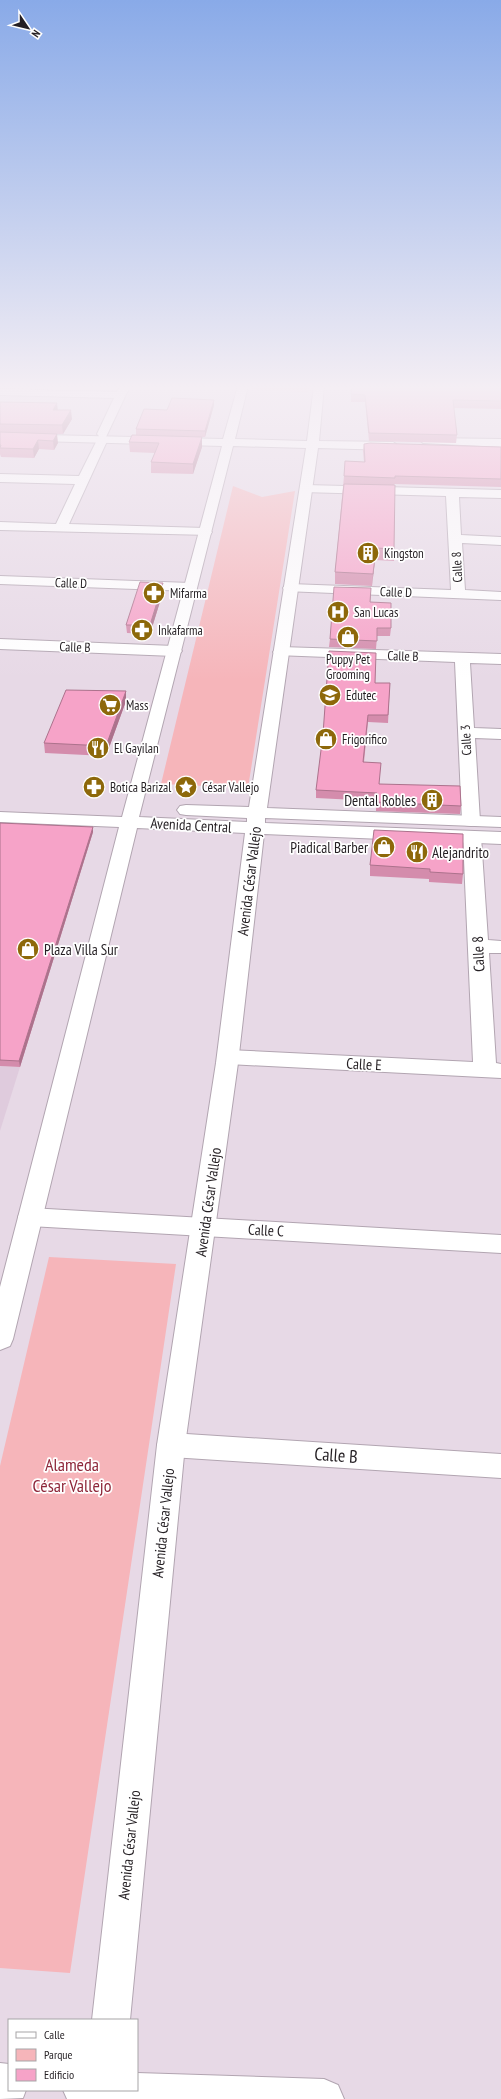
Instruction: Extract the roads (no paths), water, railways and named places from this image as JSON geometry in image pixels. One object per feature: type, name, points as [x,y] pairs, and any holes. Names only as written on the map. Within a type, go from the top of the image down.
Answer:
[{"type":"street","points":[[60,528],[81,484]]},
{"type":"street","points":[[0,1339],[131,815],[217,484]]},
{"type":"street","name":"Avenida César Vallejo","points":[[111,2019],[172,1445],[228,1057],[256,820],[307,484]]},
{"type":"street","points":[[306,489],[501,494]]},
{"type":"street","name":"Calle 8","points":[[452,493],[458,594]]},
{"type":"street","points":[[0,526],[204,532]]},
{"type":"street","points":[[455,539],[501,540]]},
{"type":"street","name":"Calle D","points":[[0,580],[190,586]]},
{"type":"street","name":"Calle D","points":[[290,588],[501,596]]},
{"type":"street","name":"Calle B","points":[[2,648],[174,651]]},
{"type":"street","name":"Calle B","points":[[281,652],[501,659]]},
{"type":"street","name":"Calle 3","points":[[462,658],[471,829]]},
{"type":"street","points":[[466,733],[501,734]]},
{"type":"street","name":"Avenida Central","points":[[0,802],[131,815]]},
{"type":"street","name":"Avenida Central","points":[[0,817],[131,815],[471,829],[501,838]]},
{"type":"street","name":"Avenida Central","points":[[471,829],[501,822]]},
{"type":"street","name":"Calle 8","points":[[471,829],[478,946],[493,1070]]},
{"type":"street","points":[[478,946],[501,947]]},
{"type":"street","name":"Calle E","points":[[228,1057],[493,1070]]},
{"type":"street","name":"Calle C","points":[[30,1217],[501,1244]]},
{"type":"street","name":"Calle B","points":[[172,1445],[501,1466]]},
{"type":"street","points":[[97,2093],[324,2099]]},
{"type":"place","name":"Kingston","points":[[368,553]]},
{"type":"place","name":"Mifarma","points":[[154,593]]},
{"type":"place","name":"San Lucas","points":[[338,612]]},
{"type":"place","name":"Inkafarma","points":[[142,630]]},
{"type":"place","name":"Puppy Pet Grooming","points":[[348,637]]},
{"type":"place","name":"Edutec","points":[[330,695]]},
{"type":"place","name":"Mass","points":[[110,705]]},
{"type":"place","name":"Frigorifico","points":[[326,739]]},
{"type":"place","name":"El Gayilan","points":[[98,748]]},
{"type":"place","name":"Botica Barizal","points":[[94,787]]},
{"type":"place","name":"César Vallejo","points":[[186,787]]},
{"type":"place","name":"Dental Robles","points":[[432,800]]},
{"type":"place","name":"Piadical Barber","points":[[384,847]]},
{"type":"place","name":"Alejandrito","points":[[417,852]]},
{"type":"place","name":"Plaza Villa Sur","points":[[28,949]]},
{"type":"park label","name":"Alameda César Vallejo","points":[[72,1474]]}]
